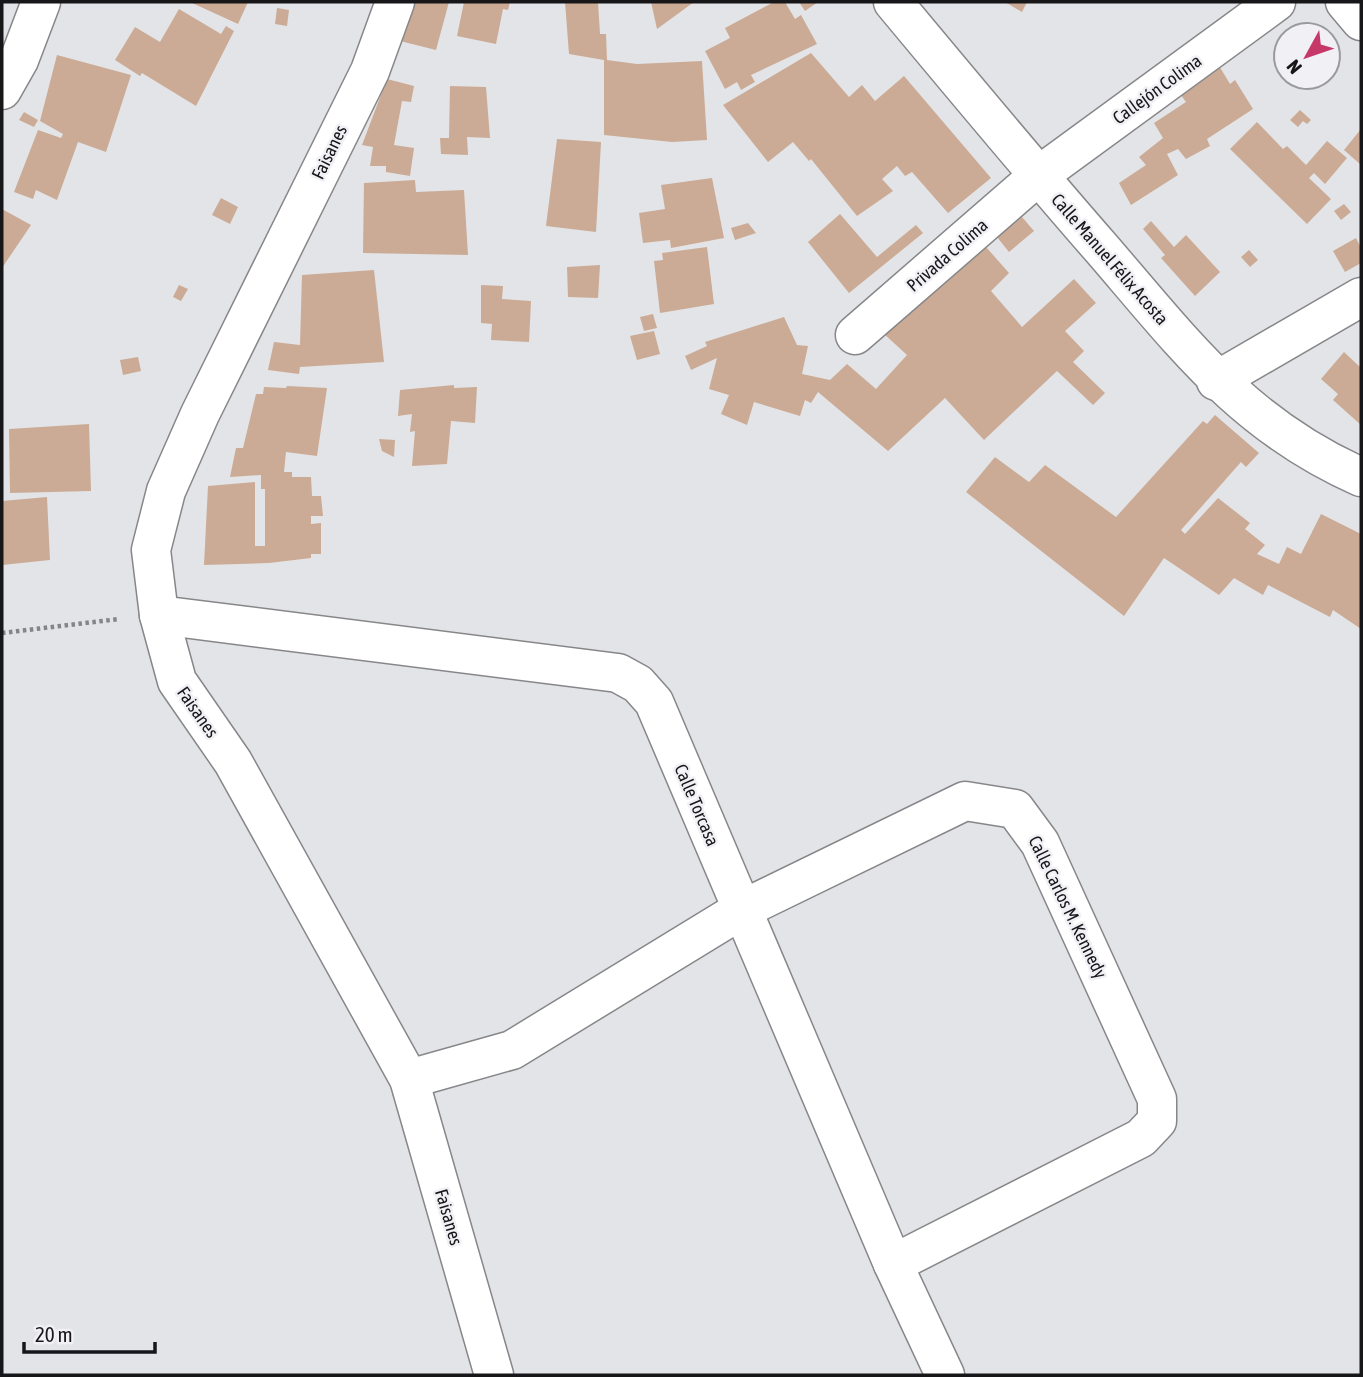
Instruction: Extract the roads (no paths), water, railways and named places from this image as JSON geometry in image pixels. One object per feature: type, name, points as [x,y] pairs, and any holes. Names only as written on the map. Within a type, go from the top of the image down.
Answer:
[{"type":"street","points":[[2,90],[19,60],[41,2]]},
{"type":"street","name":"Faisanes","points":[[395,2],[370,71],[200,414],[166,491],[151,550],[159,615],[177,681],[233,762],[409,1079],[494,1375]]},
{"type":"street","name":"Calle Manuel Félix Acosta","points":[[893,2],[1038,176],[1216,381],[1280,435],[1361,477]]},
{"type":"street","name":"Callejón Colima","points":[[1038,176],[1276,2]]},
{"type":"street","points":[[1345,2],[1361,21]]},
{"type":"street","name":"Privada Colima","points":[[855,335],[1038,176]]},
{"type":"street","points":[[1216,381],[1361,297]]},
{"type":"street","name":"Calle Torcasa","points":[[159,615],[618,673],[639,684],[654,702],[894,1264],[945,1375]]},
{"type":"street","name":"Calle Carlos M. Kennedy","points":[[409,1079],[512,1050],[741,910],[965,801],[1015,809],[1040,843],[1157,1099],[1157,1121],[1141,1138],[894,1264]]}]
